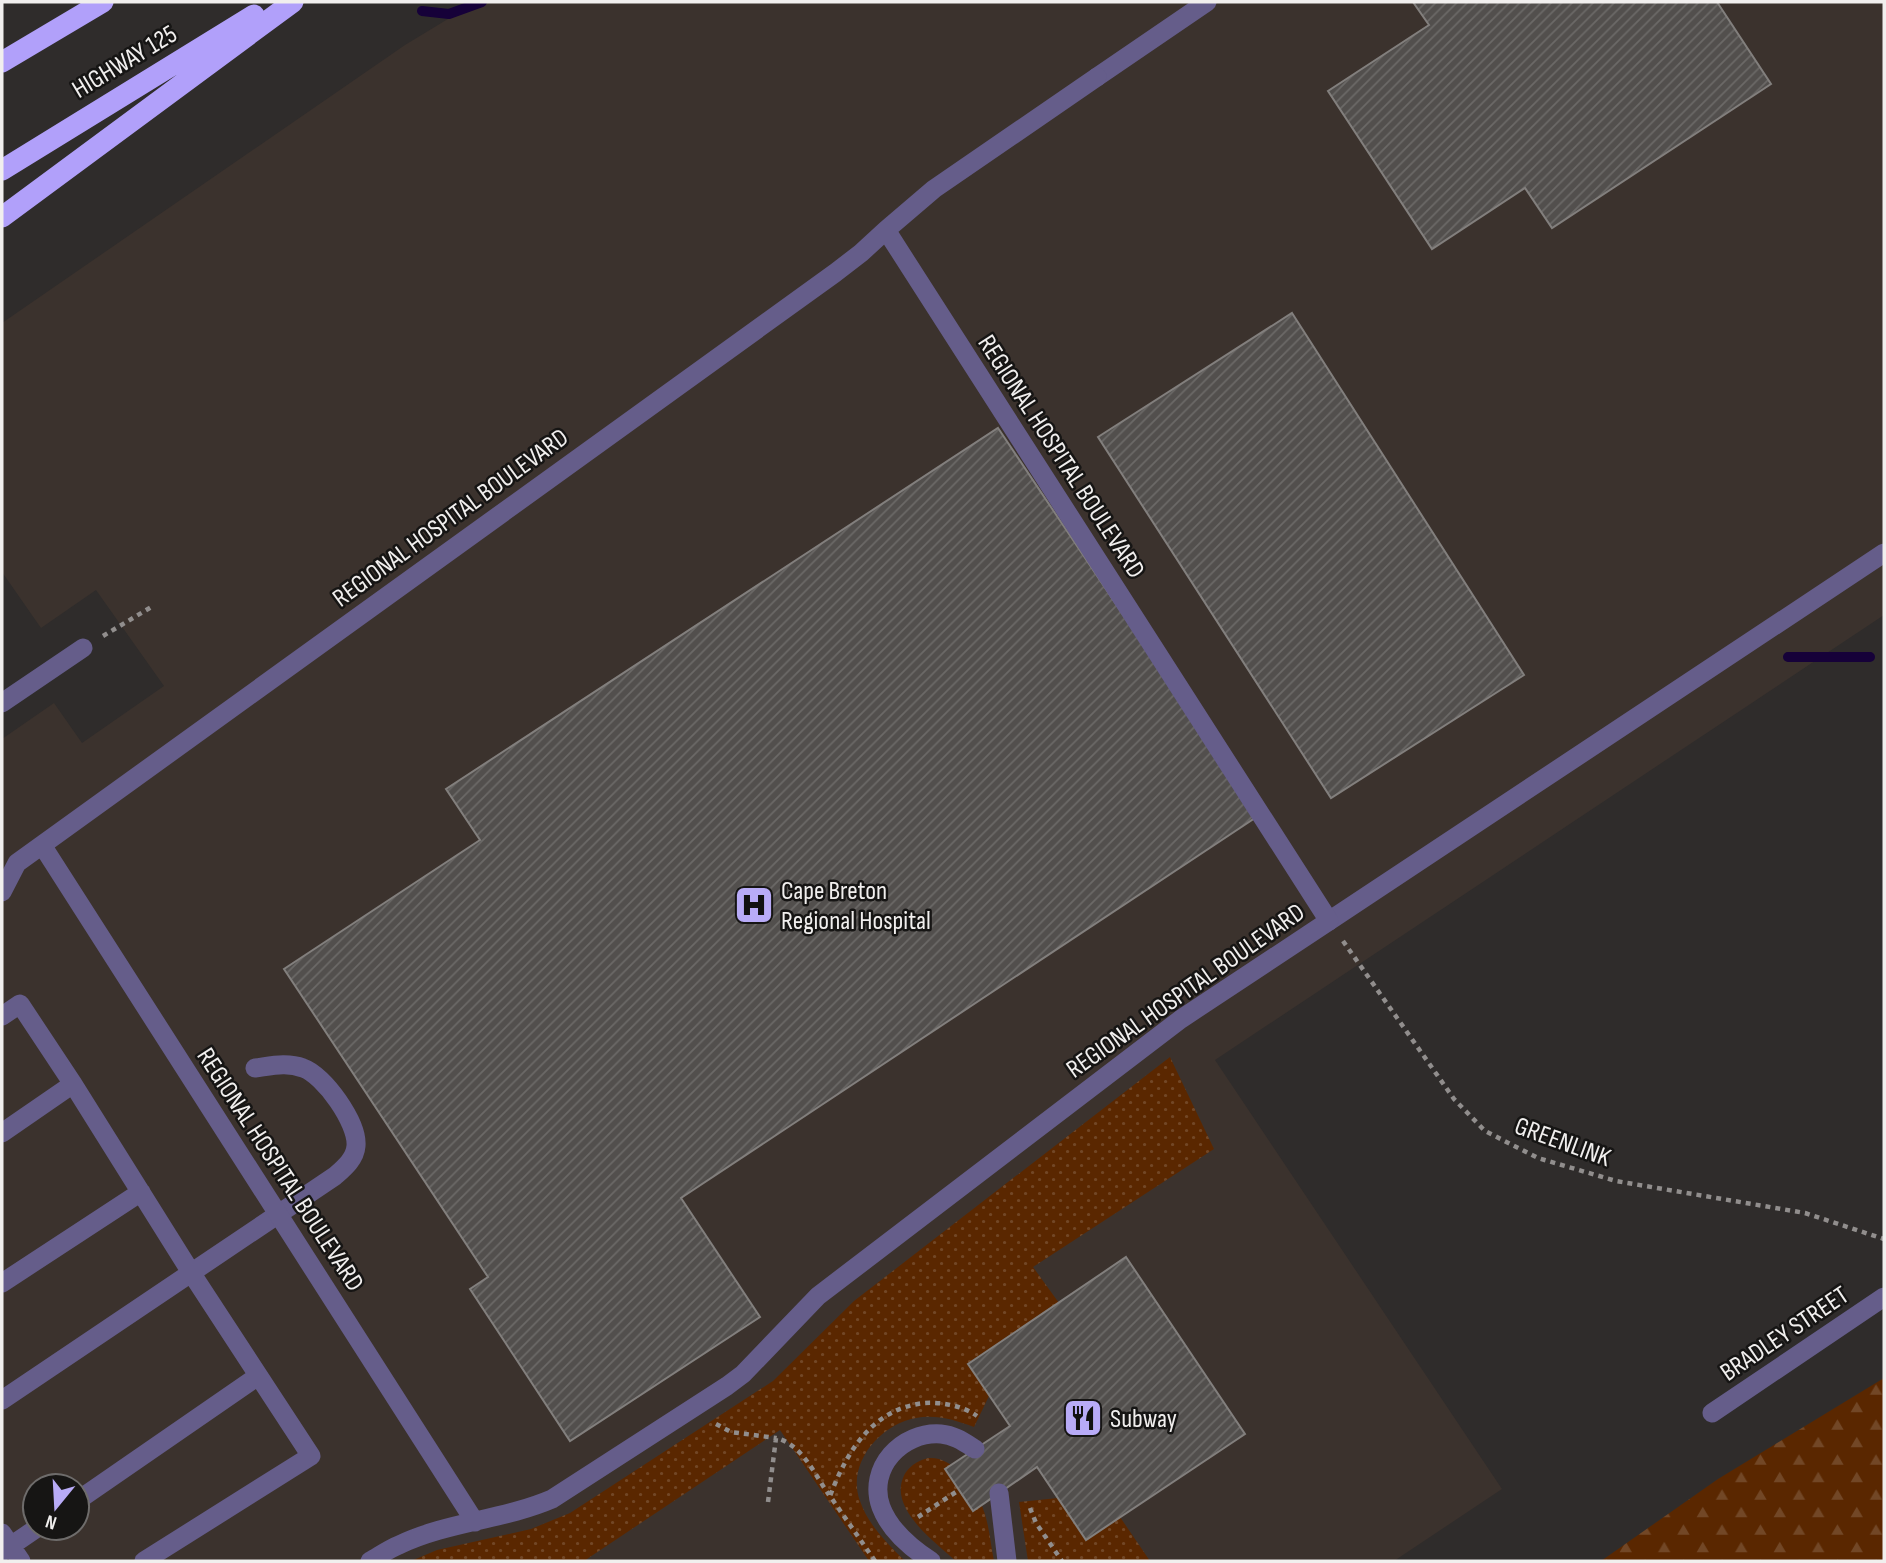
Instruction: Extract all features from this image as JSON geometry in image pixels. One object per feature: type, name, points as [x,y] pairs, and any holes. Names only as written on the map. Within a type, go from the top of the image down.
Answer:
[{"type":"highway","points":[[2,62],[103,2]]},
{"type":"highway","name":"HIGHWAY 125","points":[[2,170],[277,2]]},
{"type":"highway","points":[[2,217],[293,2]]},
{"type":"street","name":"REGIONAL HOSPITAL BOULEVARD","points":[[2,892],[9,864],[42,845],[835,273],[933,189],[1207,2]]},
{"type":"street","name":"REGIONAL HOSPITAL BOULEVARD","points":[[370,1561],[399,1545],[533,1507],[552,1499],[694,1407],[743,1374],[818,1296],[1096,1083],[1181,1019],[1329,921],[886,230]]},
{"type":"street","points":[[1329,921],[1884,553]]},
{"type":"street","points":[[2,703],[83,648]]},
{"type":"street","name":"REGIONAL HOSPITAL BOULEVARD","points":[[42,845],[475,1522]]},
{"type":"street","points":[[2,1016],[20,1004],[311,1456],[144,1561]]},
{"type":"street","points":[[2,1400],[192,1274],[335,1176],[349,1163],[356,1147],[354,1128],[321,1077],[304,1068],[282,1064],[255,1068]]},
{"type":"street","points":[[2,1133],[74,1084]]},
{"type":"street","points":[[2,1283],[141,1192]]},
{"type":"street","name":"BRADLEY STREET","points":[[1712,1413],[1884,1297]]},
{"type":"street","points":[[91,1490],[258,1376]]},
{"type":"street","points":[[931,1561],[904,1541],[888,1521],[879,1500],[882,1470],[896,1448],[909,1439],[922,1435],[943,1434],[960,1439],[975,1449]]},
{"type":"street","points":[[999,1493],[1007,1561]]},
{"type":"path","points":[[83,648],[153,606]]},
{"type":"path","name":"GREENLINK","points":[[1329,921],[1454,1099],[1485,1131],[1538,1158],[1616,1181],[1805,1213],[1884,1239]]},
{"type":"path","points":[[694,1407],[731,1432],[788,1441],[799,1451],[830,1496]]},
{"type":"path","points":[[768,1502],[776,1438]]},
{"type":"path","points":[[1026,1499],[1036,1523],[1062,1561]]},
{"type":"shaded area","name":"Cape Breton Regional Hospital","points":[[476,2],[1884,2],[1884,615],[1215,1060],[1502,1489],[1394,1561],[2,1561],[2,739],[54,703],[82,743],[164,686],[96,590],[41,628],[2,572],[2,323],[405,45]]},
{"type":"green space","points":[[1170,1057],[1214,1149],[1033,1267],[1059,1303],[968,1363],[989,1396],[974,1427],[938,1417],[916,1418],[890,1428],[869,1448],[862,1460],[857,1487],[860,1501],[879,1534],[905,1561],[869,1561],[780,1430],[584,1561],[411,1561],[437,1550],[531,1529],[570,1513],[773,1381],[854,1301]]},
{"type":"green space","points":[[1884,1378],[1884,1561],[1601,1561],[1718,1479]]},
{"type":"green space","points":[[928,1458],[945,1461],[971,1486],[985,1516],[994,1561],[956,1561],[917,1525],[909,1514],[901,1490],[903,1478],[913,1465]]},
{"type":"green space","points":[[1058,1498],[1086,1540],[1120,1517],[1150,1561],[1028,1561],[1019,1502]]},
{"type":"building","points":[[1413,2],[1717,2],[1771,84],[1552,228],[1525,188],[1432,249],[1328,91],[1429,25]]},
{"type":"building","points":[[1292,313],[1524,675],[1331,798],[1098,437]]},
{"type":"building","name":"Cape Breton Regional Hospital","points":[[998,428],[1258,816],[681,1198],[760,1317],[570,1441],[470,1289],[488,1277],[284,969],[480,840],[446,789]]},
{"type":"building","points":[[1126,1257],[1245,1434],[1086,1540],[1037,1467],[973,1511],[945,1469],[1010,1426],[968,1364]]},
{"type":"waterway","points":[[422,11],[449,14],[482,2]]},
{"type":"waterway","points":[[1788,657],[1870,657]]},
{"type":"place","name":"Cape Breton Regional Hospital","points":[[754,905]]},
{"type":"place","name":"Subway","points":[[1083,1418]]}]
